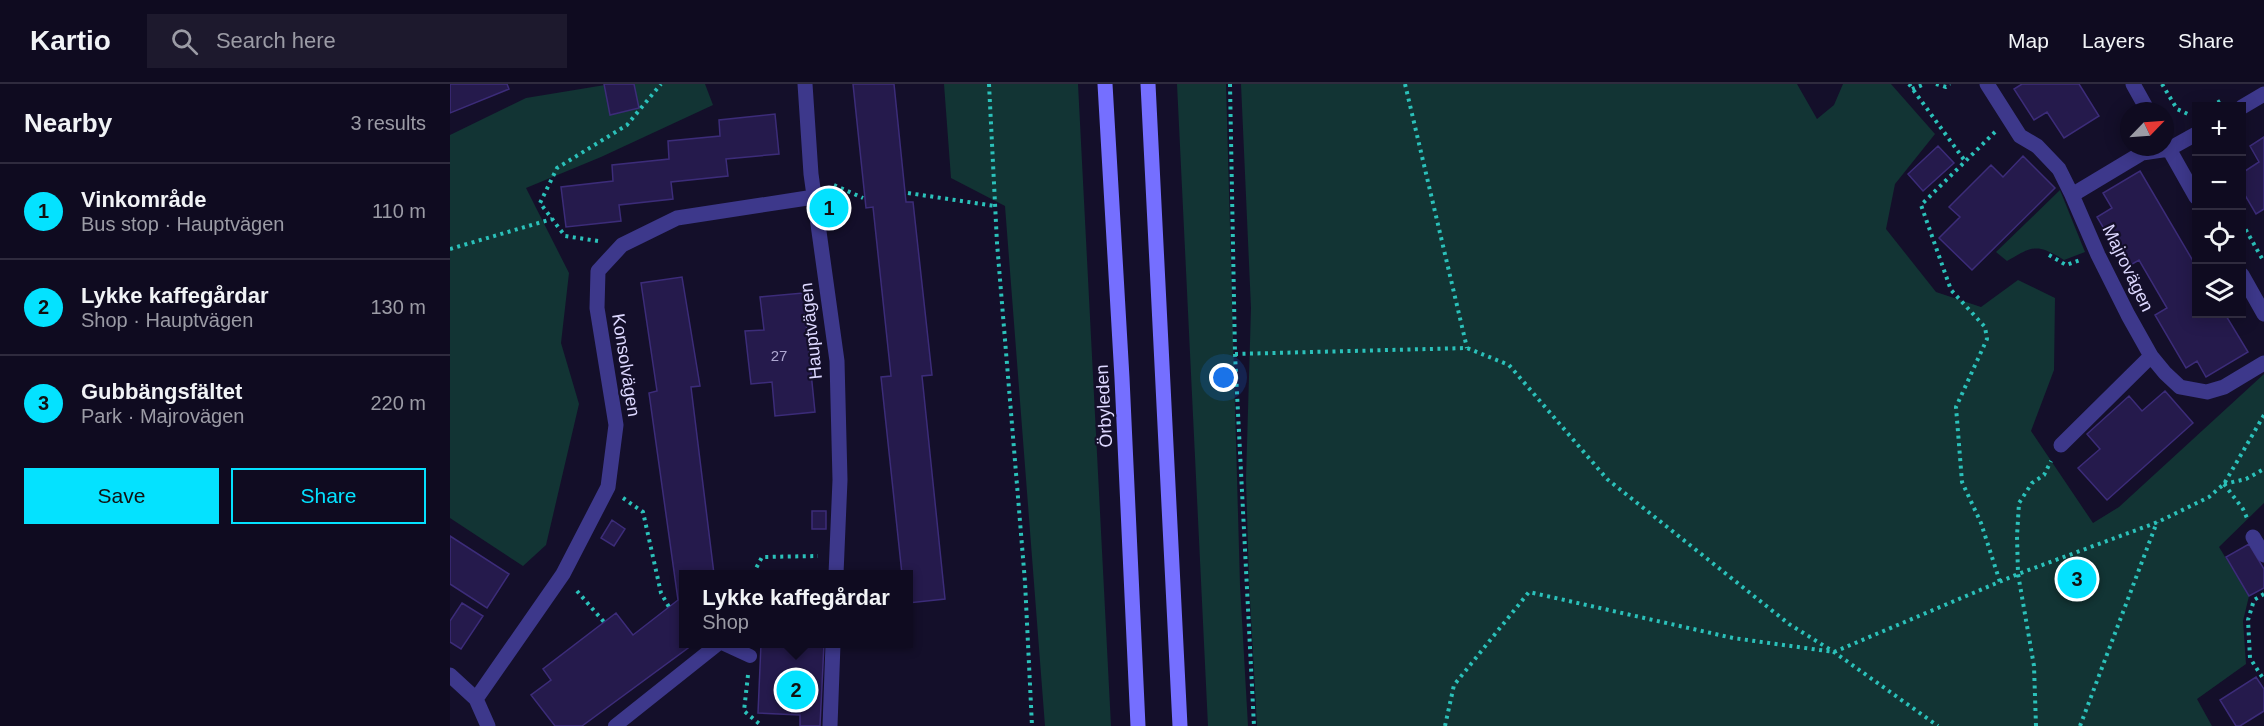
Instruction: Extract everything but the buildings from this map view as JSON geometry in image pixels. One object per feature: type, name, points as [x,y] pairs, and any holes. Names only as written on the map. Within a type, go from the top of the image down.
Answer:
[{"type":"main road","name":"Örbyleden","points":[[1105,84],[1138,726]]},
{"type":"main road","points":[[1148,84],[1180,726]]},
{"type":"street","name":"Hauptvägen","points":[[805,84],[814,197],[837,361],[840,480],[836,570]]},
{"type":"street","name":"Majrovägen","points":[[1987,84],[2020,135],[2037,146],[2059,169],[2128,315],[2151,356],[2165,373],[2180,387],[2206,392],[2224,387],[2264,363]]},
{"type":"street","points":[[2133,84],[2143,102]]},
{"type":"street","points":[[2246,104],[2264,94]]},
{"type":"street","points":[[2174,143],[2192,136]]},
{"type":"street","points":[[2073,195],[2137,156]]},
{"type":"street","points":[[2173,156],[2192,190]]},
{"type":"street","name":"Konsolvägen","points":[[476,699],[563,574],[608,487],[616,425],[597,308],[598,271],[622,244],[677,218],[814,197]]},
{"type":"street","points":[[2246,283],[2264,314]]},
{"type":"street","points":[[2061,445],[2151,356]]},
{"type":"street","points":[[2253,537],[2264,555]]},
{"type":"street","points":[[830,726],[833,648]]},
{"type":"street","points":[[450,675],[476,699],[488,726]]},
{"type":"lane","points":[[615,726],[713,648]]},
{"type":"lane","points":[[733,648],[750,656]]},
{"type":"path","points":[[622,244],[565,236],[540,203],[557,168],[627,125],[661,84]]},
{"type":"path","points":[[989,84],[995,206],[1025,582],[1032,726]]},
{"type":"path","points":[[1230,84],[1235,354],[1254,726]]},
{"type":"path","points":[[1405,84],[1467,348]]},
{"type":"path","points":[[1909,84],[1965,160]]},
{"type":"path","points":[[1912,89],[1925,84]]},
{"type":"path","points":[[1936,84],[1946,87],[1950,84]]},
{"type":"path","points":[[2162,84],[2177,109],[2192,115]]},
{"type":"path","points":[[2000,582],[1981,523],[1962,482],[1956,407],[1987,339],[1985,327],[1951,290],[1921,205],[2008,119]]},
{"type":"path","points":[[812,174],[863,198]]},
{"type":"path","points":[[908,193],[995,206]]},
{"type":"path","points":[[450,249],[552,219]]},
{"type":"path","points":[[2246,231],[2264,262]]},
{"type":"path","points":[[2049,255],[2066,265],[2098,255]]},
{"type":"path","points":[[1235,354],[1467,348],[1509,365],[1607,479],[1789,624],[1834,652],[1938,726]]},
{"type":"path","points":[[1445,726],[1454,685],[1529,592],[1733,638],[1834,652],[2018,574],[2158,522],[2210,497],[2224,484],[2264,415]]},
{"type":"path","points":[[2037,726],[2034,666],[2018,574],[2019,503],[2032,483],[2044,474],[2061,445]]},
{"type":"path","points":[[2224,484],[2246,479],[2264,469]]},
{"type":"path","points":[[2224,484],[2243,509],[2253,537]]},
{"type":"path","points":[[608,487],[643,512],[661,592],[669,608]]},
{"type":"path","points":[[2080,726],[2158,522]]},
{"type":"path","points":[[755,570],[762,557],[837,556]]},
{"type":"path","points":[[563,574],[604,622]]},
{"type":"path","points":[[2264,594],[2254,600],[2248,620],[2250,658],[2264,680]]},
{"type":"path","points":[[750,656],[744,711],[762,726]]},
{"type":"green space","points":[[611,84],[705,84],[713,105],[601,157],[526,188],[569,273],[561,343],[579,404],[546,545],[523,566],[450,518],[450,135],[526,98]]},
{"type":"green space","points":[[944,84],[1078,84],[1111,726],[1045,726],[1005,206],[951,178]]},
{"type":"green space","points":[[1177,84],[1226,84],[1240,585],[1248,726],[1208,726]]},
{"type":"green space","points":[[1241,84],[1797,84],[1817,119],[1834,105],[1843,84],[1891,84],[1935,134],[1895,184],[1886,229],[1936,292],[1981,307],[2018,280],[2055,298],[2054,370],[2031,431],[2093,523],[2119,507],[2264,374],[2264,503],[2219,547],[2249,596],[2243,621],[2246,664],[2197,699],[2212,726],[1257,726],[1246,479],[1251,308]]},
{"type":"green space","points":[[2060,190],[2085,252],[2064,260],[2047,251],[2035,248],[2007,261],[1996,252]]},
{"type":"place","name":"Vinkområde","points":[[829,208]]},
{"type":"place","name":"Gubbängsfältet","points":[[2077,579]]},
{"type":"place","name":"Lykke kaffegårdar","points":[[796,690]]}]
